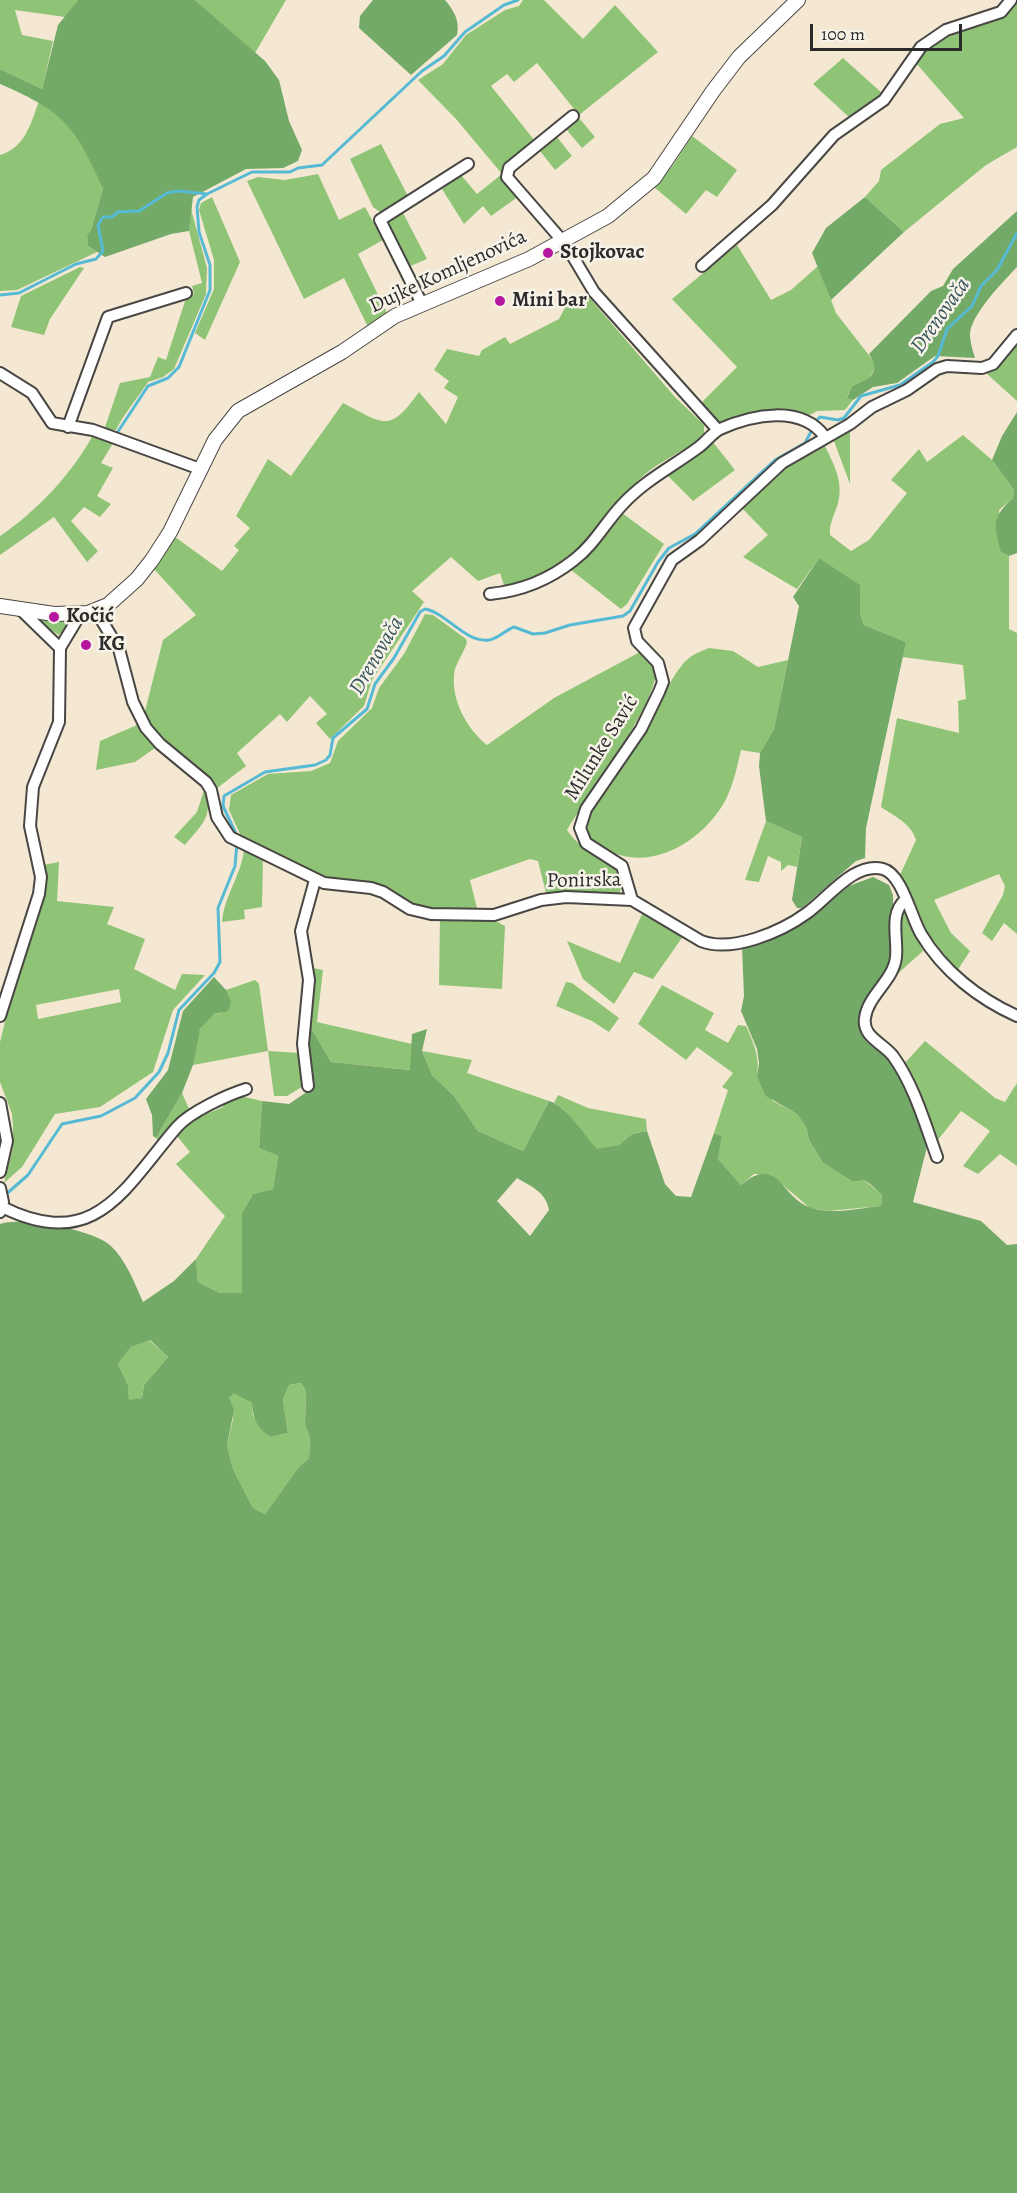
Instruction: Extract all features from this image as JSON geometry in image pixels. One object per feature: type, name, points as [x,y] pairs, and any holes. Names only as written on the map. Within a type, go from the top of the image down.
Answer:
[{"type":"street","name":"Dujke Komljenovića","points":[[101,609],[121,595],[152,560],[177,520],[200,469],[225,425],[246,405],[342,352],[395,316],[562,242],[608,216],[654,178],[740,57],[798,0]]},
{"type":"street","points":[[702,266],[772,205],[834,135],[884,100],[921,47],[929,40],[946,30],[1000,12],[1011,0]]},
{"type":"street","points":[[573,116],[509,168],[506,173],[562,242],[594,292],[718,430]]},
{"type":"street","points":[[422,304],[380,220],[468,164]]},
{"type":"street","points":[[68,427],[108,317],[186,293]]},
{"type":"street","name":"Milunke Savić","points":[[632,900],[622,866],[586,843],[580,828],[586,809],[641,729],[663,682],[658,663],[637,641],[636,623],[672,560],[700,540],[818,429],[850,424],[872,407],[907,390],[937,369],[947,366],[982,368],[993,364],[1017,335]]},
{"type":"street","points":[[0,373],[32,393],[52,423],[93,430],[200,469]]},
{"type":"street","points":[[490,594],[520,589],[572,562],[585,552],[636,490],[718,430],[768,417],[796,416],[818,429]]},
{"type":"street","points":[[0,606],[22,611],[81,614],[101,609]]},
{"type":"street","name":"Ponirska","points":[[101,609],[99,616],[119,649],[133,702],[146,728],[160,744],[206,782],[211,790],[217,817],[227,835],[294,866],[315,880],[382,891],[410,909],[431,914],[494,915],[559,897],[632,900],[701,941],[721,946],[738,945],[791,923],[860,871],[869,868],[887,870],[893,875],[923,937],[961,981],[980,996],[1017,1016]]},
{"type":"street","points":[[22,611],[60,648]]},
{"type":"street","points":[[0,1016],[41,886],[30,837],[30,812],[35,779],[55,737],[59,722],[60,648],[81,614]]},
{"type":"street","points":[[308,1086],[303,1044],[309,980],[301,931],[315,880]]},
{"type":"street","points":[[905,900],[896,911],[896,961],[868,1008],[864,1026],[867,1033],[887,1049],[898,1063],[937,1157]]},
{"type":"street","points":[[1,1200],[23,1216],[54,1222],[78,1221],[102,1212],[126,1191],[183,1122],[246,1089]]},
{"type":"street","points":[[0,1103],[7,1141],[0,1172]]},
{"type":"green space","points":[[0,0],[78,0],[65,17],[15,10],[22,35],[53,41],[42,89],[0,69]]},
{"type":"green space","points":[[78,0],[195,0],[265,61],[279,80],[289,121],[302,150],[298,161],[283,168],[246,169],[193,197],[189,231],[171,234],[105,257],[88,246],[87,235],[91,230],[103,189],[84,150],[75,135],[54,113],[40,103],[0,84],[0,69],[42,89],[58,25]]},
{"type":"green space","points":[[195,0],[286,0],[255,53]]},
{"type":"green space","points":[[373,0],[445,0],[456,16],[457,35],[411,75],[359,28],[360,16]]},
{"type":"green space","points":[[523,0],[544,0],[583,39],[615,5],[658,52],[579,115],[537,63],[514,82],[507,74],[491,86],[535,141],[506,164],[519,196],[491,216],[483,206],[464,224],[442,189],[461,175],[477,194],[502,174],[456,119],[418,80],[443,64],[466,35],[505,10],[519,6]]},
{"type":"green space","points":[[1017,1],[1017,147],[986,165],[904,232],[865,197],[879,181],[881,170],[940,124],[964,118],[915,62],[937,41],[982,26],[1005,15]]},
{"type":"green space","points":[[843,58],[883,94],[850,118],[813,84]]},
{"type":"green space","points":[[39,101],[69,125],[84,147],[103,189],[91,230],[87,235],[88,246],[97,252],[17,290],[0,291],[0,155],[9,152],[21,141],[30,126]]},
{"type":"green space","points":[[579,118],[595,137],[582,148],[566,129]]},
{"type":"green space","points":[[692,136],[737,170],[717,197],[706,190],[686,214],[654,187],[673,165]]},
{"type":"green space","points":[[557,137],[572,156],[555,170],[540,151]]},
{"type":"green space","points":[[381,144],[409,198],[380,212],[373,207],[350,159]]},
{"type":"green space","points":[[318,174],[339,220],[365,207],[383,240],[358,254],[387,313],[368,327],[344,278],[304,299],[247,181],[258,177],[285,180]]},
{"type":"green space","points":[[212,197],[240,262],[205,340],[195,333],[214,289],[214,260],[199,210],[201,203]]},
{"type":"green space","points":[[865,197],[904,232],[831,300],[812,253],[826,228]]},
{"type":"green space","points":[[191,209],[207,268],[206,294],[174,369],[163,377],[148,382],[116,430],[104,430],[120,383],[150,377],[158,357],[166,360],[186,298],[194,294],[192,286],[202,283],[189,231]]},
{"type":"green space","points":[[402,211],[427,259],[408,267],[385,222]]},
{"type":"green space","points":[[1017,211],[1017,267],[989,298],[976,317],[970,334],[975,358],[935,356],[897,383],[873,387],[853,400],[847,398],[852,386],[864,381],[874,371],[873,361],[869,354],[931,291],[943,286],[953,269]]},
{"type":"green space","points":[[737,245],[771,300],[791,290],[818,266],[836,313],[875,363],[871,376],[852,386],[847,397],[853,400],[845,410],[817,411],[810,415],[790,411],[757,411],[718,422],[698,406],[737,367],[672,299]]},
{"type":"green space","points":[[80,267],[84,268],[50,319],[44,335],[11,327],[21,296]]},
{"type":"green space","points":[[587,295],[675,397],[704,425],[704,435],[643,476],[595,533],[576,551],[530,579],[505,588],[500,573],[478,581],[451,557],[412,591],[424,602],[372,680],[364,706],[330,739],[316,723],[327,714],[310,696],[287,722],[280,714],[237,753],[246,766],[216,789],[167,745],[144,715],[163,640],[196,615],[154,569],[175,537],[222,571],[239,550],[234,546],[250,528],[236,516],[268,459],[291,476],[343,403],[377,420],[385,421],[400,414],[419,392],[446,424],[458,397],[444,388],[449,381],[434,370],[447,349],[479,356],[482,350],[505,337],[510,344],[559,319],[566,306]]},
{"type":"green space","points":[[1017,344],[1017,401],[986,373],[1006,359]]},
{"type":"green space","points":[[1017,412],[1017,553],[1009,556],[1001,552],[996,522],[1001,511],[1013,498],[1014,490],[992,460],[1002,436]]},
{"type":"green space","points":[[850,430],[850,484],[834,441],[835,437]]},
{"type":"green space","points":[[94,433],[115,440],[101,463],[113,468],[97,496],[111,504],[100,517],[84,507],[71,521],[98,551],[87,562],[54,517],[0,555],[0,536],[27,515],[65,477]]},
{"type":"green space","points":[[963,435],[992,460],[1014,490],[1013,498],[999,510],[1001,552],[1009,556],[1009,629],[1017,633],[1017,934],[1004,923],[992,941],[982,933],[1003,895],[1005,886],[999,874],[934,900],[951,933],[970,951],[957,971],[926,931],[900,875],[916,840],[914,834],[901,820],[881,807],[897,718],[959,733],[958,701],[966,699],[963,665],[902,657],[906,642],[864,625],[860,614],[859,585],[819,558],[797,589],[743,557],[768,535],[740,506],[777,471],[824,444],[837,472],[840,487],[830,535],[851,551],[869,540],[907,493],[891,480],[919,449],[927,462]]},
{"type":"green space","points":[[712,441],[735,470],[693,501],[664,472]]},
{"type":"green space","points":[[622,513],[664,544],[627,604],[621,609],[571,570],[592,552]]},
{"type":"green space","points":[[819,558],[860,585],[860,614],[864,625],[906,642],[866,828],[865,858],[856,861],[802,908],[797,908],[792,900],[802,837],[766,821],[759,766],[760,753],[774,729],[799,606],[793,597]]},
{"type":"green space","points":[[425,614],[433,615],[466,639],[467,643],[455,669],[457,701],[472,730],[487,745],[554,698],[640,652],[656,666],[647,701],[635,724],[567,830],[582,846],[612,865],[623,883],[619,894],[612,897],[564,892],[546,893],[538,861],[530,859],[470,880],[478,912],[420,907],[405,901],[380,885],[322,876],[241,836],[229,810],[231,795],[268,774],[311,771],[330,763],[338,741],[372,708],[379,688],[404,654]]},
{"type":"green space","points":[[39,619],[65,621],[68,625],[59,635],[37,621]]},
{"type":"green space","points":[[709,648],[733,651],[758,667],[788,660],[774,729],[760,753],[741,750],[732,784],[724,803],[693,838],[666,853],[651,857],[635,858],[608,852],[590,840],[584,830],[593,807],[639,741],[682,665],[691,656]]},
{"type":"green space","points":[[137,725],[155,748],[135,762],[96,770],[100,741]]},
{"type":"green space","points":[[204,790],[208,807],[205,820],[185,845],[174,837],[197,812]]},
{"type":"green space","points":[[766,821],[802,837],[797,867],[788,865],[781,871],[781,862],[768,856],[759,882],[745,880]]},
{"type":"green space","points":[[244,850],[263,857],[262,907],[244,910],[245,919],[222,922],[226,903],[240,869]]},
{"type":"green space","points":[[59,862],[57,901],[114,907],[107,924],[145,939],[134,969],[175,990],[182,974],[205,975],[173,1010],[153,1072],[100,1107],[55,1114],[22,1167],[4,1183],[13,1147],[13,1127],[12,1114],[0,1082],[0,1042],[9,1005],[43,900],[47,882],[43,865]],"holes":[[[119,989],[121,1002],[38,1019],[36,1005]]]},
{"type":"green space","points":[[873,877],[889,885],[893,895],[892,963],[862,1010],[859,1028],[863,1035],[890,1060],[908,1091],[927,1147],[913,1202],[981,1221],[1007,1245],[1017,1244],[1017,2193],[0,2193],[0,1224],[40,1223],[74,1230],[102,1240],[111,1246],[121,1258],[143,1302],[174,1281],[196,1259],[198,1282],[220,1293],[242,1293],[242,1213],[253,1194],[273,1189],[278,1156],[259,1148],[262,1101],[289,1104],[311,1089],[307,1045],[310,1026],[331,1062],[410,1070],[412,1034],[427,1029],[422,1051],[432,1075],[454,1096],[478,1131],[523,1151],[549,1101],[569,1115],[597,1149],[619,1145],[632,1134],[647,1131],[665,1184],[676,1196],[691,1197],[714,1133],[722,1136],[718,1159],[741,1185],[754,1176],[764,1174],[772,1176],[801,1203],[812,1208],[838,1211],[881,1206],[882,1195],[870,1184],[864,1180],[853,1182],[823,1163],[809,1140],[806,1127],[797,1114],[766,1096],[757,1077],[759,1063],[757,1049],[741,1011],[744,996],[742,947],[798,926],[849,886]],"holes":[[[517,1178],[542,1194],[549,1210],[530,1236],[497,1201]],[[150,1340],[168,1357],[144,1385],[142,1398],[129,1400],[128,1385],[118,1364],[131,1347]],[[301,1383],[306,1391],[305,1425],[310,1438],[309,1458],[298,1468],[265,1514],[253,1508],[233,1469],[227,1445],[234,1410],[229,1398],[234,1393],[252,1403],[257,1423],[271,1437],[288,1433],[283,1400],[289,1385]]]},
{"type":"green space","points":[[903,910],[923,951],[894,977],[899,914]]},
{"type":"green space","points":[[643,912],[684,935],[653,979],[634,972],[614,1004],[583,979],[567,941],[620,963]]},
{"type":"green space","points":[[440,917],[492,919],[505,926],[502,989],[439,985]]},
{"type":"green space","points":[[313,968],[323,970],[317,1022],[412,1044],[411,1070],[331,1062],[310,1026],[314,990]]},
{"type":"green space","points":[[214,977],[226,990],[231,1002],[228,1011],[214,1014],[200,1029],[193,1065],[182,1093],[156,1138],[153,1136],[152,1115],[146,1099],[168,1070],[183,1011]]},
{"type":"green space","points":[[255,980],[259,984],[268,1051],[193,1065],[202,1025],[213,1015],[221,1013],[226,990]]},
{"type":"green space","points":[[566,982],[572,983],[619,1018],[609,1032],[592,1021],[556,1006]]},
{"type":"green space","points":[[662,985],[714,1013],[705,1030],[728,1043],[738,1025],[746,1026],[757,1057],[757,1077],[773,1101],[797,1114],[806,1127],[809,1140],[823,1163],[853,1182],[864,1180],[882,1195],[881,1206],[828,1211],[810,1208],[771,1175],[754,1174],[741,1185],[718,1159],[722,1136],[714,1133],[728,1090],[722,1087],[733,1073],[697,1047],[686,1060],[638,1024]]},
{"type":"green space","points":[[925,1041],[995,1098],[1005,1102],[1017,1083],[1017,1166],[1000,1154],[978,1174],[963,1166],[990,1131],[961,1111],[937,1141],[904,1064]]},
{"type":"green space","points":[[268,1051],[300,1053],[305,1085],[287,1096],[274,1096]]},
{"type":"green space","points":[[422,1051],[472,1060],[467,1073],[549,1101],[523,1151],[478,1131],[454,1096],[432,1075]]},
{"type":"green space","points":[[182,1093],[190,1111],[162,1144],[156,1138]]},
{"type":"green space","points":[[558,1095],[588,1108],[646,1119],[647,1131],[632,1134],[619,1145],[596,1150],[571,1117],[554,1103]]},
{"type":"green space","points":[[240,1096],[262,1101],[259,1148],[278,1156],[273,1189],[253,1194],[242,1213],[242,1293],[220,1293],[198,1282],[196,1259],[225,1216],[176,1164],[190,1152],[177,1136],[192,1120],[223,1107],[222,1104]]},
{"type":"green space","points":[[149,1340],[168,1357],[144,1385],[142,1398],[129,1401],[128,1385],[118,1364],[131,1347]]},
{"type":"green space","points":[[301,1383],[306,1391],[305,1425],[310,1438],[309,1458],[298,1468],[265,1514],[253,1508],[233,1469],[227,1445],[233,1419],[229,1398],[234,1392],[252,1403],[253,1416],[271,1437],[288,1433],[283,1400],[289,1385]]},
{"type":"waterway","points":[[0,295],[19,293],[76,264],[96,259],[103,251],[98,225],[103,217],[112,217],[118,212],[139,211],[167,193],[178,191],[207,194],[252,172],[290,172],[298,168],[322,165],[422,71],[444,56],[465,32],[504,5],[518,0]]},
{"type":"waterway","points":[[117,433],[148,386],[168,378],[179,367],[210,290],[210,265],[199,232],[197,207],[199,200],[207,194]]},
{"type":"waterway","name":"Drenovača","points":[[815,422],[820,417],[838,420],[844,418],[861,396],[900,385],[933,362],[938,356],[947,329],[972,306],[981,286],[997,270],[1017,233]]},
{"type":"waterway","name":"Drenovača","points":[[237,836],[223,806],[224,796],[265,772],[315,765],[326,760],[330,755],[333,738],[367,709],[375,684],[394,658],[420,612],[425,609],[433,612],[464,633],[480,640],[495,638],[514,627],[533,634],[545,633],[570,625],[623,616],[630,611],[658,562],[669,548],[695,534],[775,460],[805,443],[813,428]]},
{"type":"waterway","name":"Drenovača","points":[[4,1196],[28,1175],[62,1124],[101,1116],[135,1098],[159,1072],[168,1053],[179,1010],[214,973],[220,962],[218,908],[235,866],[237,843]]},
{"type":"place","name":"Stojkovac","points":[[548,253]]},
{"type":"place","name":"Mini bar","points":[[500,301]]},
{"type":"place","name":"Kočić","points":[[54,617]]},
{"type":"place","name":"KG","points":[[86,645]]}]
